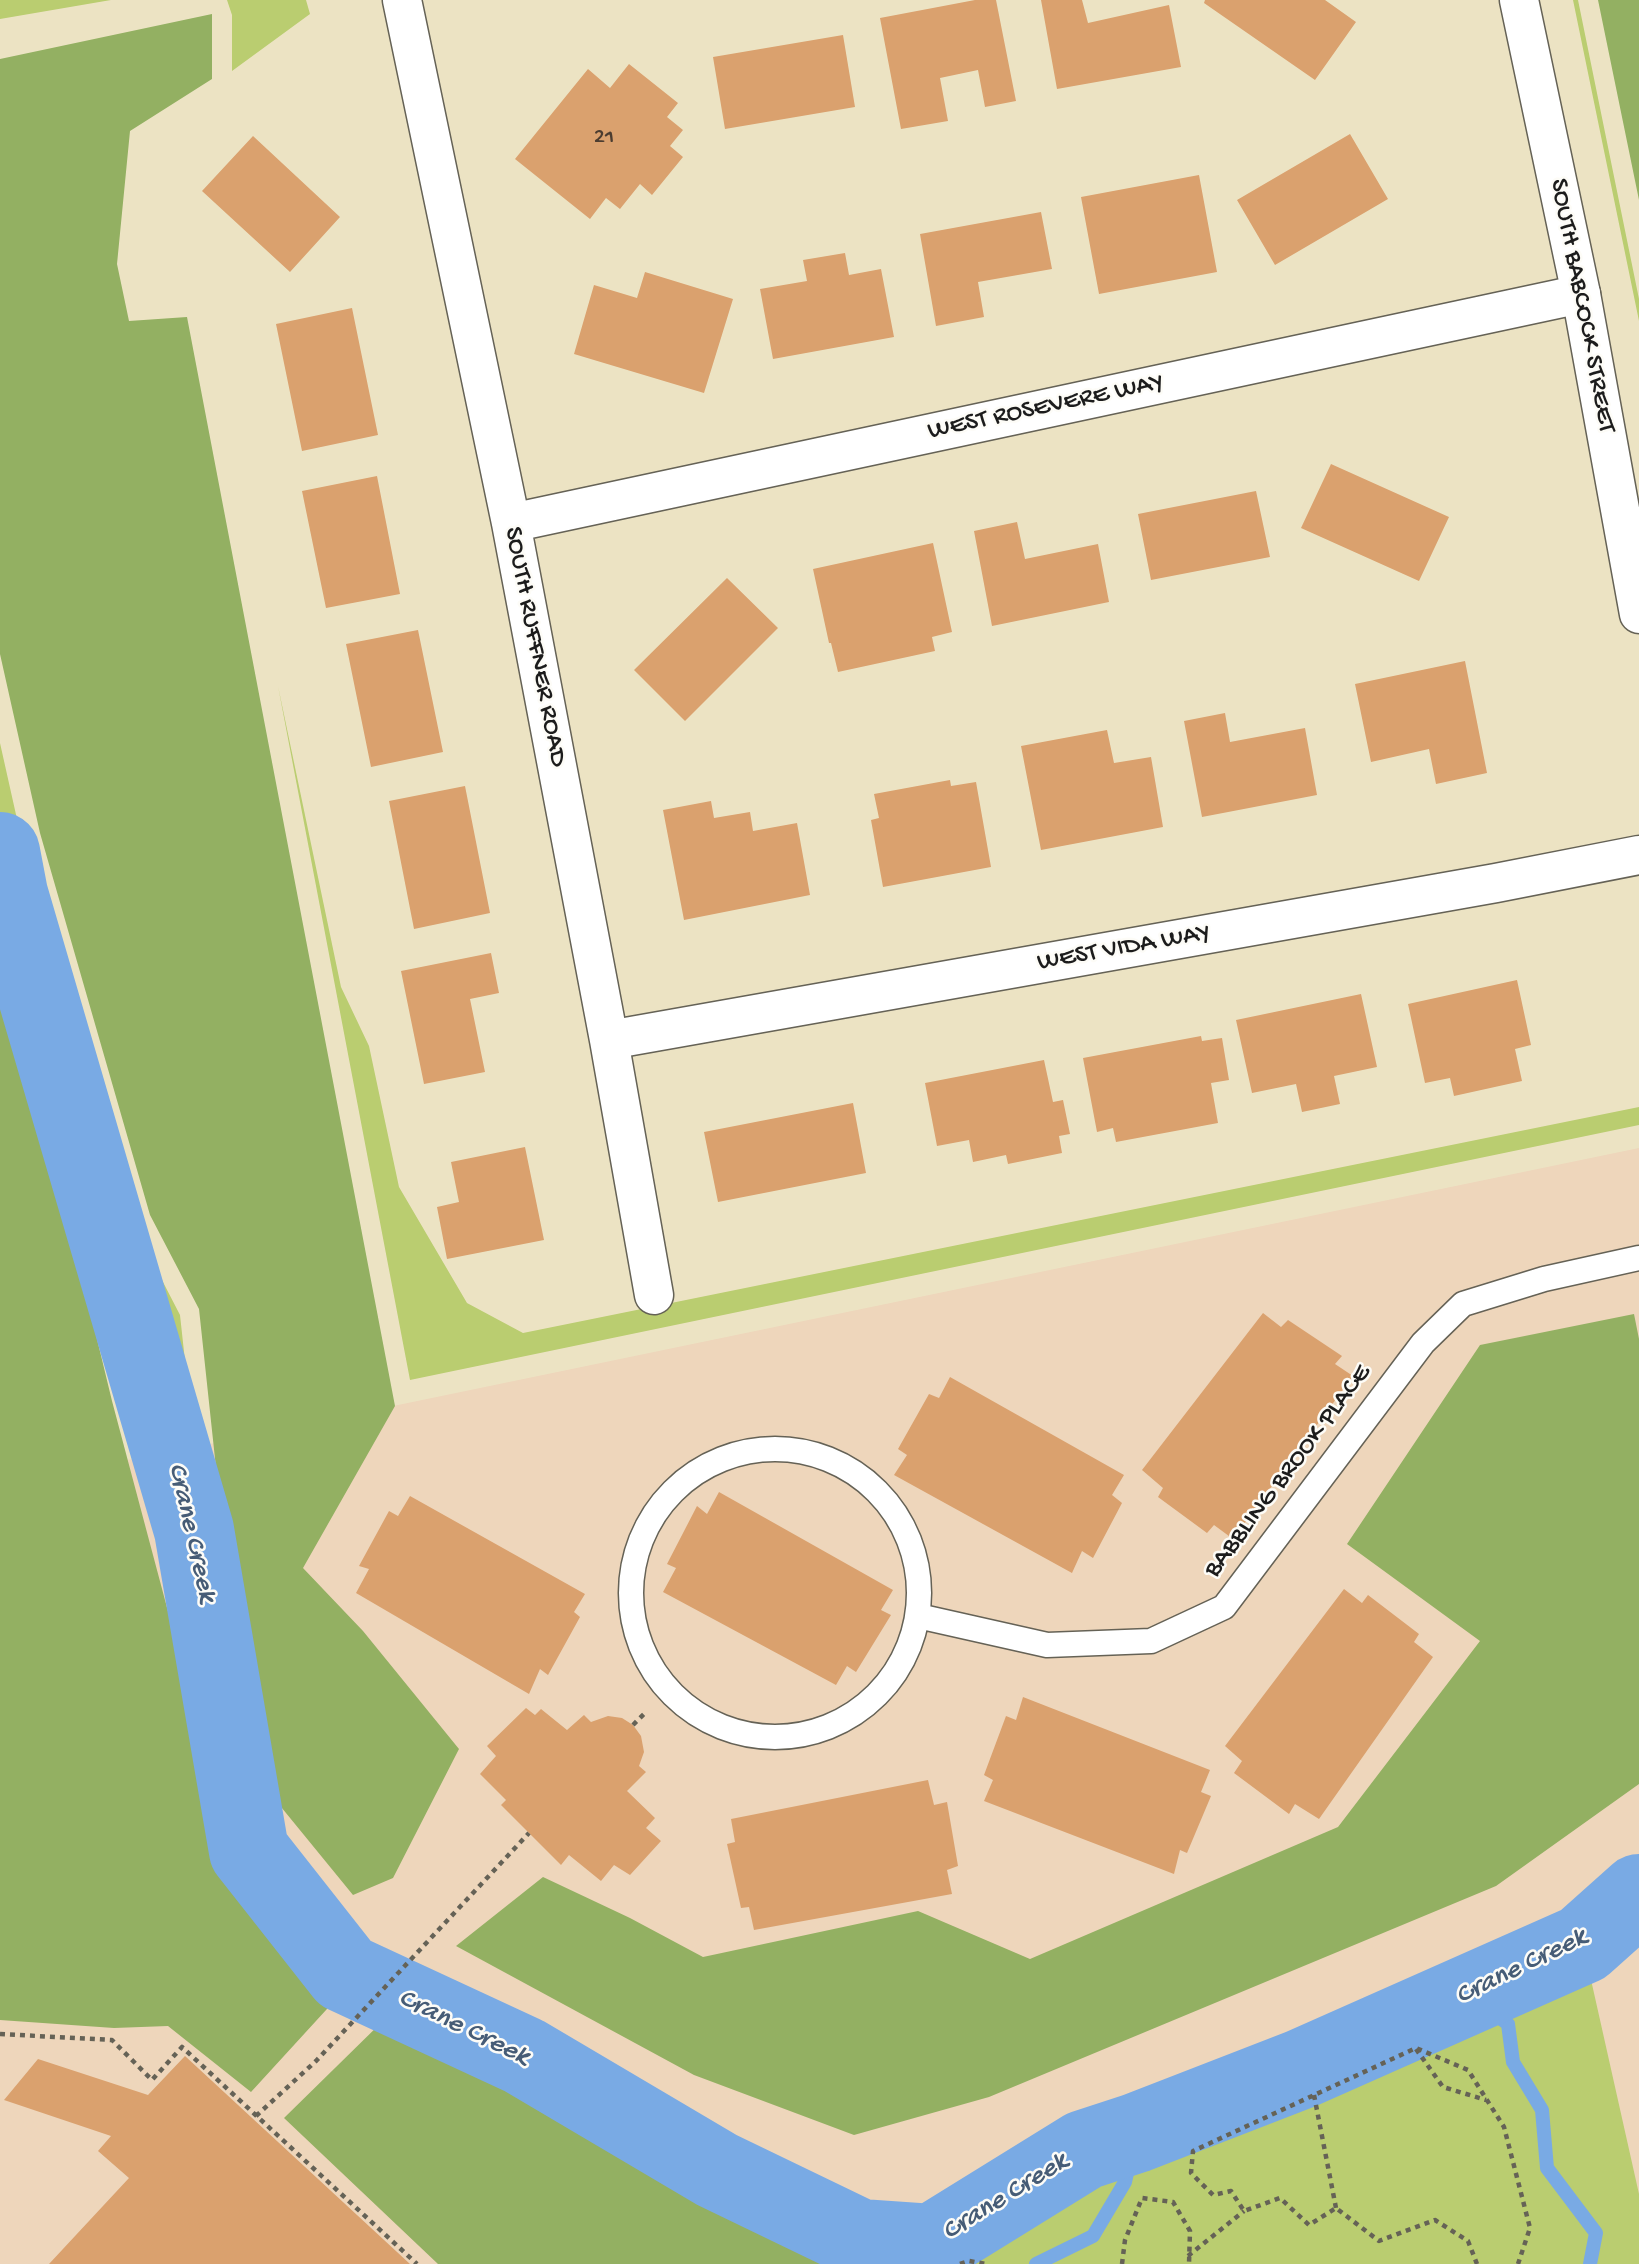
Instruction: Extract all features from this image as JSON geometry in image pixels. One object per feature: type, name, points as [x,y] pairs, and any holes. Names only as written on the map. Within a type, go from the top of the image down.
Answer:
[{"type":"street","name":"SOUTH RUFFNER ROAD","points":[[402,0],[511,523],[609,1040],[654,1295]]},
{"type":"street","name":"SOUTH BABCOCK STREET","points":[[1519,0],[1581,294],[1639,614]]},
{"type":"street","name":"WEST ROSEVERE WAY","points":[[511,523],[1581,294]]},
{"type":"street","name":"WEST VIDA WAY","points":[[609,1040],[1520,879],[1639,855]]},
{"type":"lane","name":"BABBLING BROOK PLACE","points":[[918,1616],[1047,1645],[1151,1641],[1224,1607],[1423,1343],[1463,1304],[1544,1279],[1639,1258]]},
{"type":"lane","points":[[752,1450],[798,1450],[841,1464],[878,1491],[898,1518],[918,1571],[918,1616],[902,1664],[870,1702],[826,1728],[777,1738],[727,1730],[683,1706],[650,1668],[632,1622],[631,1571],[645,1528],[672,1491],[708,1464],[752,1450]]},
{"type":"path","points":[[634,1725],[647,1711]]},
{"type":"path","points":[[256,2116],[316,2061],[529,1833]]},
{"type":"path","points":[[0,2034],[112,2040],[152,2080],[182,2047],[417,2264]]},
{"type":"path","points":[[1416,2048],[1443,2087],[1487,2101]]},
{"type":"path","points":[[1244,2211],[1231,2191],[1213,2195],[1191,2173],[1193,2151],[1416,2048],[1468,2070],[1504,2127],[1530,2228],[1518,2264]]},
{"type":"path","points":[[1314,2095],[1336,2208],[1379,2241],[1435,2220],[1468,2241],[1477,2264]]},
{"type":"path","points":[[1122,2264],[1125,2239],[1142,2198],[1172,2202],[1190,2231],[1189,2264]]},
{"type":"path","points":[[1188,2256],[1244,2211],[1280,2198],[1310,2225],[1336,2208]]},
{"type":"path","points":[[960,2264],[970,2261],[986,2264]]},
{"type":"shaded area","points":[[1639,1148],[1639,2264],[0,2264],[0,1483],[171,1452]]},
{"type":"green space","points":[[0,0],[111,0],[0,19]]},
{"type":"green space","points":[[227,0],[306,0],[310,14],[232,71],[232,15]]},
{"type":"green space","points":[[1573,0],[1578,0],[1639,299],[1639,321]]},
{"type":"green space","points":[[1598,0],[1639,0],[1639,200]]},
{"type":"green space","points":[[212,14],[212,79],[130,131],[117,264],[129,321],[187,317],[395,1406],[303,1568],[363,1631],[459,1749],[393,1878],[353,1895],[277,1802],[228,1580],[199,1309],[150,1215],[40,833],[0,654],[0,59]]},
{"type":"green space","points":[[278,686],[341,987],[369,1046],[399,1187],[467,1303],[523,1333],[1639,1107],[1639,1125],[410,1380]]},
{"type":"green space","points":[[0,743],[21,837],[131,1220],[180,1315],[192,1425],[142,1435],[73,1156],[0,887]]},
{"type":"green space","points":[[0,959],[54,1161],[112,1401],[186,1679],[225,1845],[286,1925],[348,1986],[251,2092],[168,2026],[114,2028],[0,2020]]},
{"type":"green space","points":[[1634,1314],[1639,1339],[1639,1784],[1496,1886],[989,2097],[854,2135],[694,2075],[456,1946],[543,1877],[630,1918],[703,1957],[918,1911],[1030,1959],[1338,1827],[1480,1641],[1347,1544],[1480,1345]]},
{"type":"green space","points":[[1583,1944],[1639,2194],[1639,2264],[933,2264],[932,2244],[1084,2150],[1136,2133],[1301,2069]]},
{"type":"green space","points":[[388,2016],[833,2264],[438,2264],[284,2118]]},
{"type":"building","points":[[975,0],[996,0],[1016,101],[985,107],[978,70],[940,78],[948,121],[901,129],[880,18]]},
{"type":"building","points":[[1041,0],[1082,0],[1088,23],[1169,5],[1181,67],[1057,89]]},
{"type":"building","points":[[1205,0],[1325,0],[1356,22],[1315,80],[1204,3]]},
{"type":"building","points":[[843,35],[855,107],[725,129],[713,57]]},
{"type":"building","points":[[629,64],[678,103],[667,117],[683,130],[670,146],[683,157],[652,195],[640,184],[620,209],[606,198],[590,219],[515,159],[588,69],[610,88]]},
{"type":"building","points":[[1350,134],[1388,199],[1275,265],[1237,200]]},
{"type":"building","points":[[253,136],[340,217],[290,272],[202,191]]},
{"type":"building","points":[[1199,175],[1217,272],[1099,294],[1081,197]]},
{"type":"building","points":[[1041,212],[1052,269],[978,282],[984,317],[936,326],[920,234]]},
{"type":"building","points":[[845,253],[849,275],[881,269],[894,337],[773,359],[760,289],[807,281],[803,260]]},
{"type":"building","points":[[645,272],[733,299],[704,393],[574,354],[594,285],[637,298]]},
{"type":"building","points":[[352,308],[378,435],[302,451],[276,324]]},
{"type":"building","points":[[1331,464],[1449,517],[1419,581],[1301,528]]},
{"type":"building","points":[[377,476],[400,594],[326,608],[302,491]]},
{"type":"building","points":[[1256,491],[1270,557],[1151,580],[1138,514]]},
{"type":"building","points":[[1017,522],[1025,559],[1098,544],[1109,602],[992,626],[974,531]]},
{"type":"building","points":[[933,543],[952,632],[932,637],[935,651],[838,672],[813,569]]},
{"type":"building","points":[[727,578],[778,628],[685,721],[634,670]]},
{"type":"building","points":[[418,630],[443,752],[371,767],[346,644]]},
{"type":"building","points":[[1465,661],[1487,773],[1436,784],[1429,749],[1371,762],[1355,684]]},
{"type":"building","points":[[1225,713],[1230,742],[1305,728],[1317,795],[1202,817],[1184,721]]},
{"type":"building","points":[[1107,730],[1114,763],[1151,757],[1163,827],[1041,850],[1021,746]]},
{"type":"building","points":[[950,780],[951,786],[976,782],[991,867],[883,887],[871,820],[879,818],[874,794]]},
{"type":"building","points":[[465,786],[490,913],[414,929],[389,801]]},
{"type":"building","points":[[711,801],[714,818],[750,812],[753,831],[797,823],[810,895],[684,920],[663,810]]},
{"type":"building","points":[[491,953],[499,993],[470,999],[485,1072],[424,1084],[401,971]]},
{"type":"building","points":[[1517,980],[1531,1045],[1515,1049],[1522,1081],[1454,1096],[1450,1078],[1425,1083],[1408,1004]]},
{"type":"building","points":[[1361,994],[1377,1067],[1334,1076],[1340,1104],[1302,1112],[1296,1084],[1252,1093],[1236,1020]]},
{"type":"building","points":[[1201,1036],[1202,1041],[1222,1038],[1229,1080],[1211,1083],[1218,1123],[1116,1142],[1113,1128],[1097,1132],[1083,1058]]},
{"type":"building","points":[[1044,1060],[1053,1102],[1063,1100],[1070,1134],[1059,1136],[1062,1153],[1008,1164],[1006,1155],[973,1162],[969,1140],[937,1146],[925,1083]]},
{"type":"building","points":[[853,1103],[866,1173],[718,1202],[704,1132]]},
{"type":"building","points":[[525,1147],[544,1240],[447,1259],[437,1207],[459,1202],[451,1162]]},
{"type":"building","points":[[1263,1313],[1281,1327],[1288,1320],[1342,1356],[1335,1364],[1353,1376],[1233,1539],[1214,1525],[1207,1533],[1158,1497],[1163,1488],[1142,1470]]},
{"type":"building","points":[[950,1377],[1124,1475],[1112,1495],[1122,1503],[1093,1558],[1082,1551],[1072,1573],[894,1475],[907,1455],[898,1449],[929,1394],[939,1398]]},
{"type":"building","points":[[719,1492],[893,1590],[881,1610],[891,1615],[856,1672],[847,1666],[836,1685],[663,1592],[676,1568],[667,1564],[697,1506],[707,1514]]},
{"type":"building","points":[[410,1496],[585,1594],[574,1612],[580,1617],[548,1675],[540,1669],[529,1694],[356,1593],[369,1569],[359,1566],[389,1511],[398,1516]]},
{"type":"building","points":[[1344,1589],[1362,1603],[1368,1595],[1419,1634],[1414,1642],[1433,1657],[1319,1819],[1295,1804],[1289,1814],[1234,1773],[1242,1761],[1225,1746]]},
{"type":"building","points":[[1023,1697],[1210,1770],[1201,1792],[1211,1796],[1187,1853],[1180,1850],[1174,1874],[984,1801],[993,1780],[984,1775],[1006,1716],[1016,1720]]},
{"type":"building","points":[[526,1708],[535,1715],[541,1709],[567,1730],[584,1715],[591,1722],[608,1716],[622,1718],[633,1725],[641,1736],[644,1752],[639,1766],[646,1772],[627,1791],[655,1818],[646,1828],[661,1841],[630,1875],[614,1865],[601,1881],[569,1855],[561,1865],[501,1805],[506,1800],[480,1774],[496,1756],[487,1746]]},
{"type":"building","points":[[928,1780],[934,1805],[947,1802],[958,1866],[947,1870],[952,1894],[754,1930],[749,1907],[741,1908],[727,1844],[735,1842],[731,1819]]},
{"type":"building","points":[[185,2056],[410,2264],[49,2264],[129,2178],[98,2151],[111,2136],[4,2100],[38,2059],[148,2095]]},
{"type":"waterway","name":"Crane Creek","points":[[0,852],[8,894],[194,1530],[249,1851],[345,1973],[524,2056],[717,2170],[860,2239],[932,2244],[1084,2150],[1136,2133],[1301,2069],[1583,1944],[1639,1894]]},
{"type":"waterway","points":[[1469,1995],[1508,2024],[1513,2062],[1542,2110],[1547,2168],[1596,2233],[1590,2264]]},
{"type":"waterway","points":[[1036,2264],[1093,2236],[1125,2182],[1136,2133]]}]
